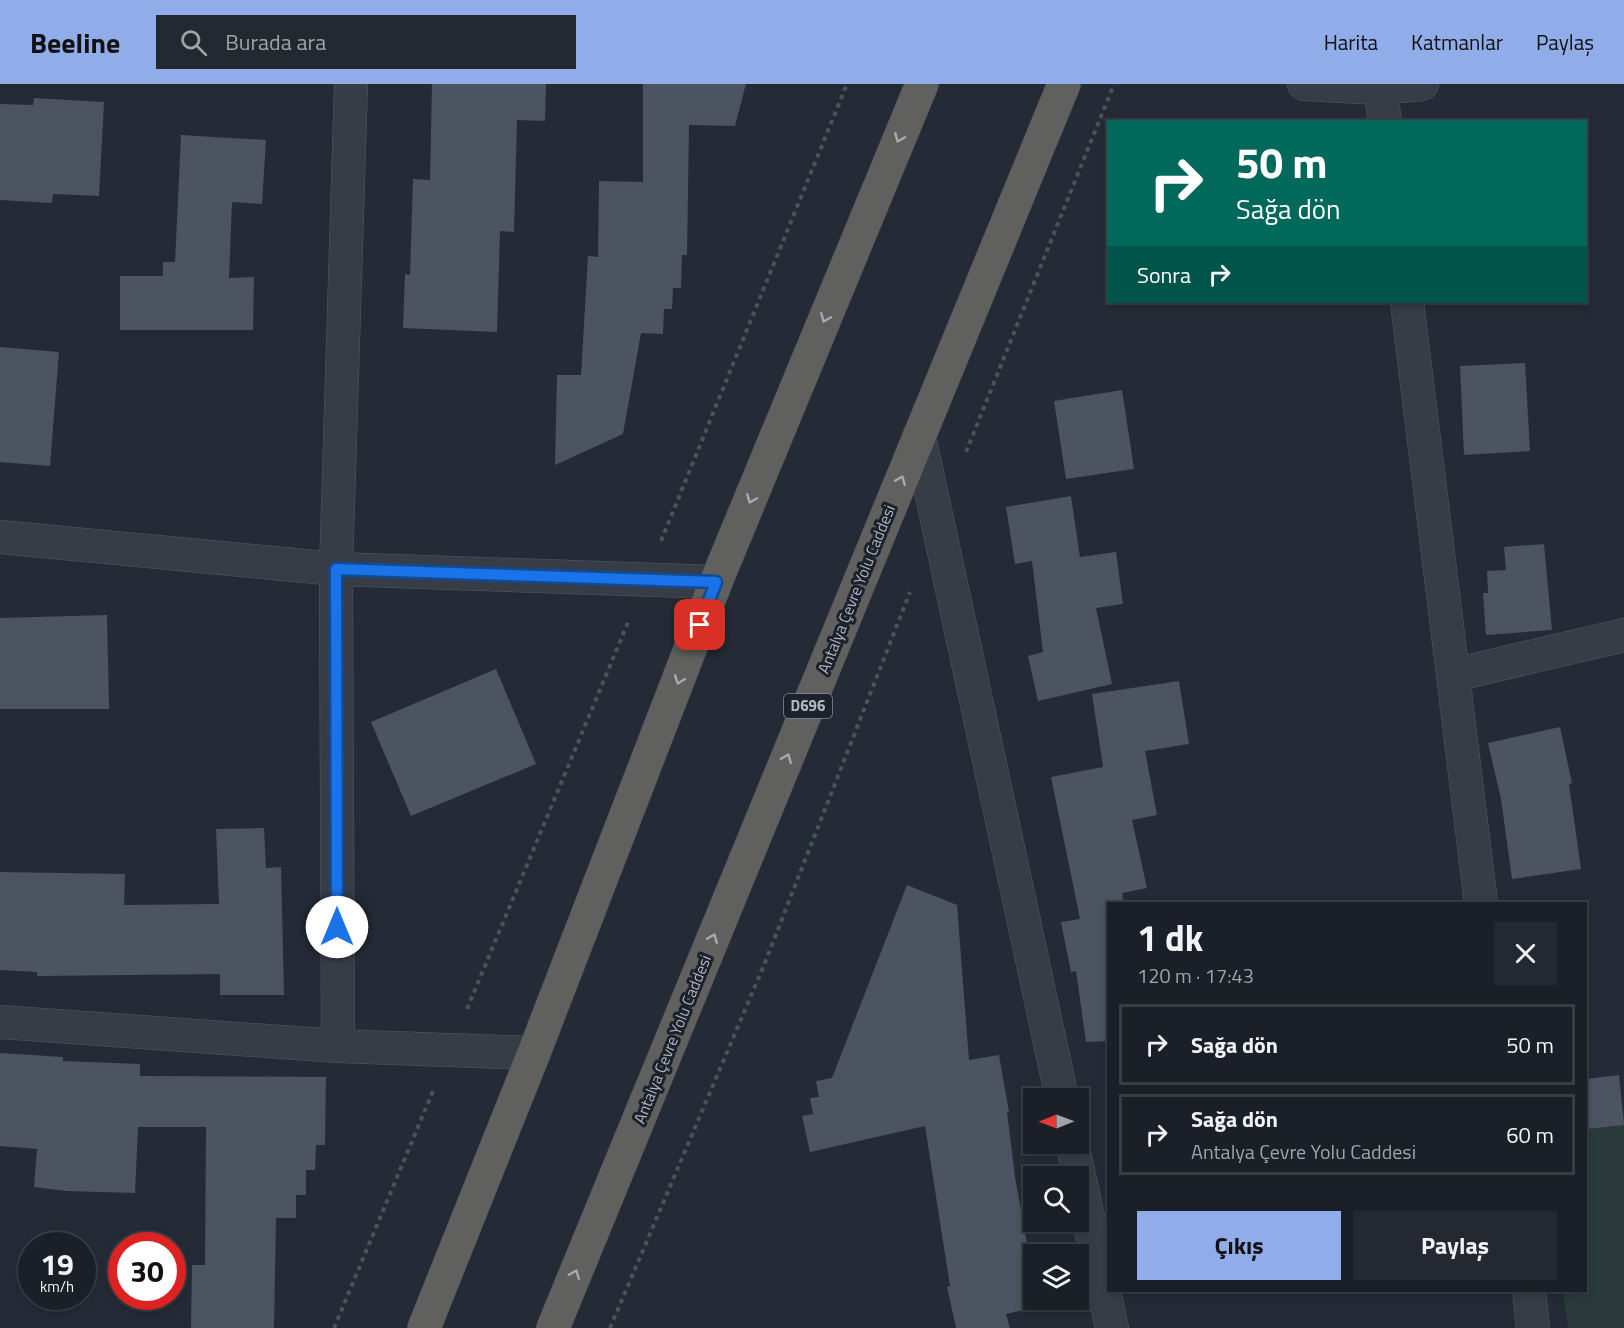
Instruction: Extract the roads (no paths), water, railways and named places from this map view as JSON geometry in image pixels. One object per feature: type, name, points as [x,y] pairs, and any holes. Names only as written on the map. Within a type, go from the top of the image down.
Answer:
[{"type":"highway","points":[[424,1328],[534,1053],[716,582],[922,84]]},
{"type":"highway","name":"Antalya Çevre Yolu Caddesi","points":[[553,1328],[1064,84]]},
{"type":"street","points":[[338,1047],[336,569],[351,84]]},
{"type":"street","points":[[1305,84],[1380,88],[1422,84]]},
{"type":"street","points":[[1380,88],[1385,120]]},
{"type":"street","points":[[1407,303],[1481,902]]},
{"type":"street","points":[[919,436],[1060,1088]]},
{"type":"street","points":[[0,537],[336,569],[716,582]]},
{"type":"street","points":[[1453,675],[1624,635]]},
{"type":"street","points":[[0,1022],[338,1047],[534,1053]]},
{"type":"street","points":[[1074,1154],[1112,1328]]},
{"type":"street","points":[[1529,1292],[1533,1328]]}]
